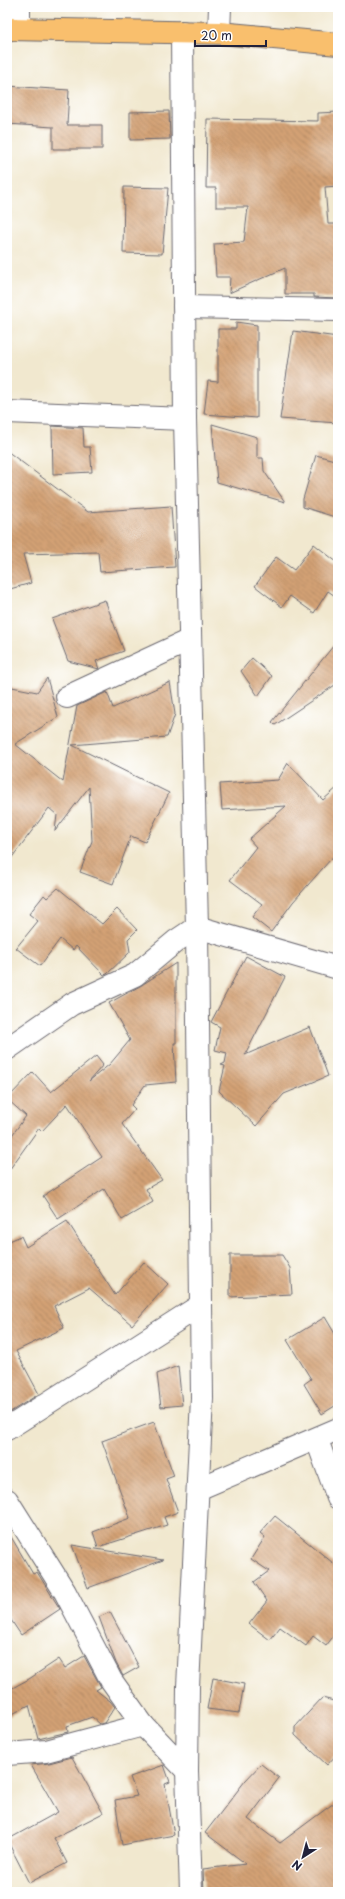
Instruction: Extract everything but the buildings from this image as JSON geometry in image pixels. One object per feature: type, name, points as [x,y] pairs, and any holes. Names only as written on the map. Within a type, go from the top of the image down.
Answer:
[{"type":"main road","points":[[13,29],[182,32],[338,44]]},
{"type":"street","points":[[13,29],[19,7]]},
{"type":"street","points":[[219,34],[220,7]]},
{"type":"street","points":[[182,32],[185,419],[197,927],[202,1398],[188,1687],[187,1771],[191,1892]]},
{"type":"street","points":[[184,307],[338,310]]},
{"type":"street","points":[[7,412],[185,419]]},
{"type":"street","points":[[67,697],[190,640]]},
{"type":"street","points":[[197,927],[338,968]]},
{"type":"street","points":[[7,1049],[72,1004],[135,975],[197,927]]},
{"type":"street","points":[[7,1429],[201,1305]]},
{"type":"street","points":[[198,1489],[317,1440],[338,1429]]},
{"type":"street","points":[[317,1440],[338,1498]]},
{"type":"street","points":[[8,1505],[65,1592],[111,1680],[143,1725],[187,1771]]},
{"type":"street","points":[[7,1754],[46,1751],[143,1725]]}]
